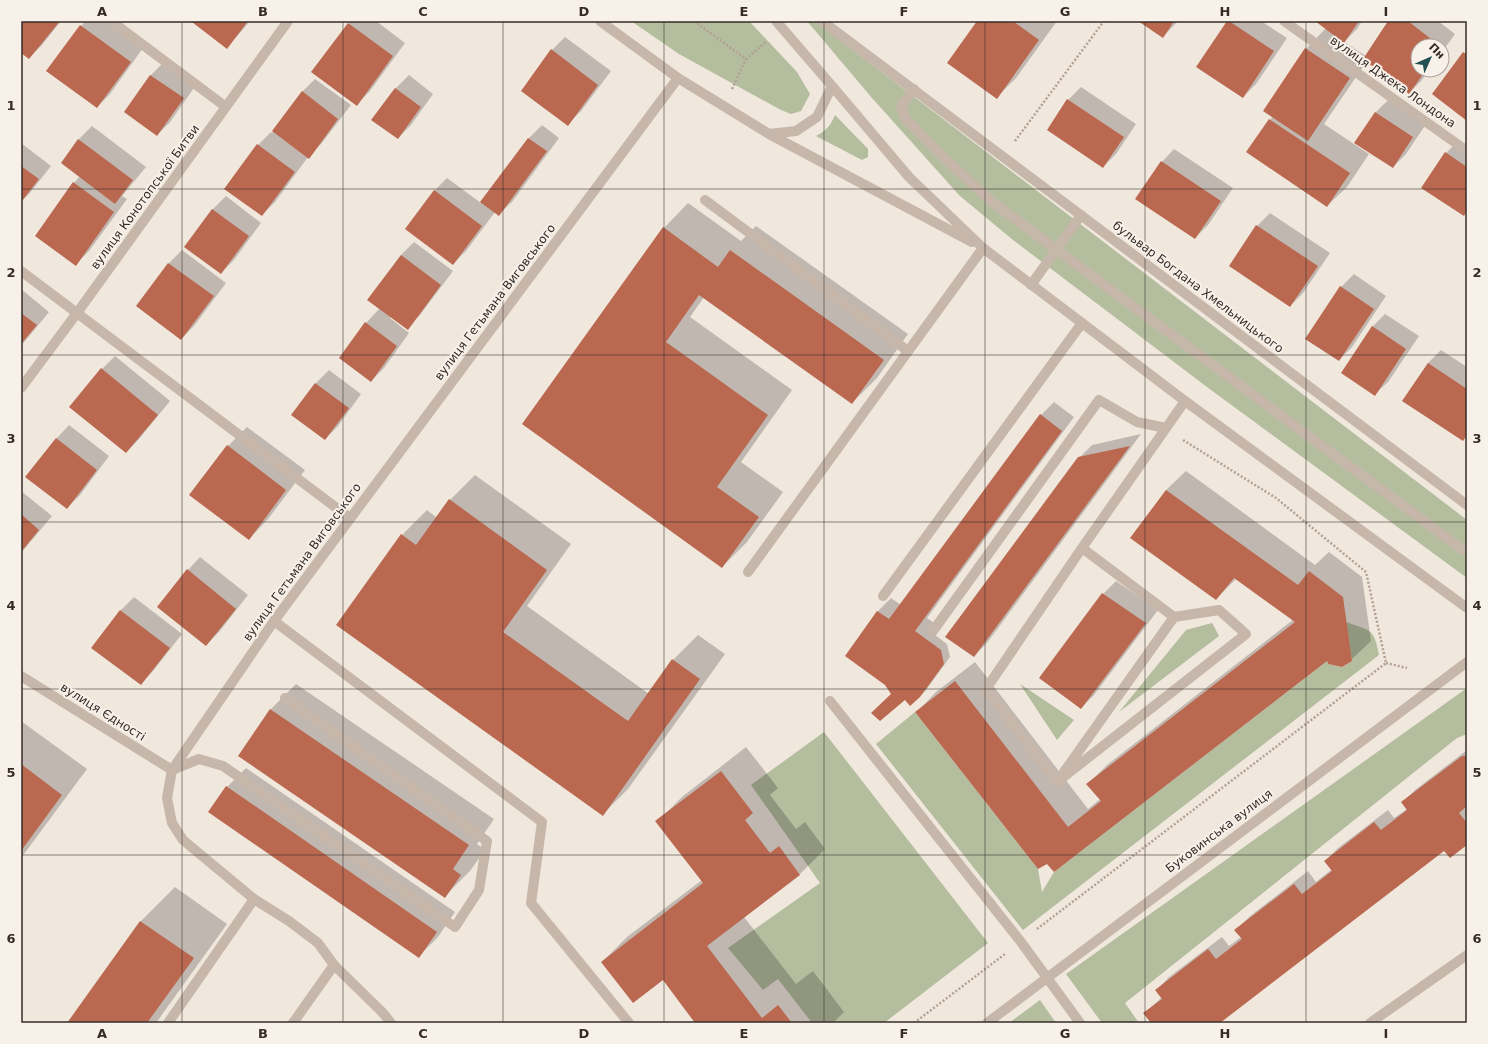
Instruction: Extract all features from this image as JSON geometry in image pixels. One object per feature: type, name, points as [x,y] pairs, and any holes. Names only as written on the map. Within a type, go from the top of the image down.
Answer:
[{"type":"street","points":[[111,21],[226,107]]},
{"type":"street","name":"вулиця Конотопської Битви","points":[[21,388],[288,21]]},
{"type":"street","points":[[600,21],[678,78],[769,134],[983,248]]},
{"type":"street","name":"бульвар Богдана Хмельницького","points":[[822,21],[1467,504]]},
{"type":"street","name":"вулиця Джека Лондона","points":[[1284,21],[1467,151]]},
{"type":"street","points":[[779,25],[909,177],[983,248],[1185,401],[1467,608]]},
{"type":"street","name":"вулиця Гетьмана Виговського","points":[[172,770],[274,621],[678,78]]},
{"type":"street","points":[[769,134],[796,132],[817,117],[832,86]]},
{"type":"street","points":[[914,89],[901,106],[905,118],[992,202],[1464,550]]},
{"type":"street","points":[[705,200],[908,350]]},
{"type":"street","points":[[1031,284],[1081,215]]},
{"type":"street","points":[[748,572],[983,248]]},
{"type":"street","points":[[21,271],[350,518]]},
{"type":"street","points":[[883,596],[1082,323]]},
{"type":"street","points":[[933,631],[1099,400],[1137,422],[1166,428]]},
{"type":"street","points":[[1057,782],[986,689],[1185,401]]},
{"type":"street","points":[[1082,548],[1174,617]]},
{"type":"street","points":[[1218,610],[1246,634],[1057,782],[1174,617],[1218,610]]},
{"type":"street","points":[[274,621],[542,822],[532,903],[629,1023]]},
{"type":"street","name":"Буковинська вулиця","points":[[987,1023],[1467,662]]},
{"type":"street","name":"вулиця Єдності","points":[[21,676],[172,770]]},
{"type":"street","points":[[284,698],[488,841],[479,890],[455,927],[223,766],[199,759],[172,770],[167,798],[172,823],[183,840],[254,899],[289,921],[318,943],[334,965],[382,1012],[391,1023]]},
{"type":"street","points":[[830,701],[1021,942],[1080,1023]]},
{"type":"street","points":[[168,1023],[254,899]]},
{"type":"street","points":[[1370,1023],[1467,955]]},
{"type":"street","points":[[293,1023],[334,965]]},
{"type":"path","points":[[694,21],[746,59]]},
{"type":"path","points":[[1004,157],[1104,21]]},
{"type":"path","points":[[724,106],[746,59],[779,25]]},
{"type":"path","points":[[1183,440],[1276,498],[1366,572],[1386,663]]},
{"type":"path","points":[[1386,663],[1407,668]]},
{"type":"path","points":[[914,1023],[1386,663]]},
{"type":"green space","points":[[631,21],[749,21],[797,72],[810,94],[801,111],[791,114],[781,110],[679,54]]},
{"type":"green space","points":[[807,21],[815,21],[1467,520],[1467,578],[1211,390],[1013,240],[960,196],[872,98]]},
{"type":"green space","points":[[835,115],[868,149],[868,157],[862,160],[816,136],[828,127]]},
{"type":"green space","points":[[1346,622],[1366,629],[1373,635],[1379,655],[1023,930],[876,744],[915,712],[1038,869],[1042,892],[1054,872],[1327,661],[1328,664],[1342,667],[1352,661]]},
{"type":"green space","points":[[1212,623],[1219,636],[1119,712],[1186,630]]},
{"type":"green space","points":[[1020,684],[1074,720],[1057,740]]},
{"type":"green space","points":[[1467,688],[1467,734],[1457,738],[1125,1003],[1139,1023],[1102,1023],[1066,974]]},
{"type":"green space","points":[[824,732],[988,943],[884,1023],[812,1023],[778,979],[763,990],[728,948],[820,883],[751,785]]},
{"type":"green space","points":[[1040,1000],[1056,1023],[1009,1023]]},
{"type":"building","points":[[21,21],[60,21],[29,59],[21,53]]},
{"type":"building","points":[[192,21],[248,21],[227,49]]},
{"type":"building","points":[[977,21],[1013,21],[1039,40],[997,99],[947,63]]},
{"type":"building","points":[[1138,21],[1174,21],[1163,38]]},
{"type":"building","points":[[1227,21],[1274,51],[1243,98],[1196,67]]},
{"type":"building","points":[[1315,21],[1359,21],[1344,43]]},
{"type":"building","points":[[1388,21],[1408,21],[1430,38],[1410,38],[1410,78],[1420,78],[1409,94],[1363,59]]},
{"type":"building","points":[[348,23],[393,56],[357,106],[311,72]]},
{"type":"building","points":[[80,25],[131,62],[97,108],[46,71]]},
{"type":"building","points":[[1305,48],[1350,78],[1308,141],[1263,111]]},
{"type":"building","points":[[551,49],[598,85],[568,126],[521,91]]},
{"type":"building","points":[[1463,52],[1467,55],[1467,121],[1432,94],[1444,78],[1450,78],[1450,70]]},
{"type":"building","points":[[150,75],[184,98],[157,136],[124,112]]},
{"type":"building","points":[[395,88],[421,107],[398,139],[371,120]]},
{"type":"building","points":[[302,91],[338,119],[309,159],[272,131]]},
{"type":"building","points":[[1067,99],[1124,137],[1103,168],[1047,130]]},
{"type":"building","points":[[1375,112],[1413,137],[1393,168],[1354,143]]},
{"type":"building","points":[[1269,119],[1350,173],[1327,207],[1246,152]]},
{"type":"building","points":[[528,138],[547,151],[499,216],[480,202]]},
{"type":"building","points":[[78,139],[133,180],[115,204],[61,163]]},
{"type":"building","points":[[257,144],[295,172],[262,216],[224,189]]},
{"type":"building","points":[[1445,152],[1467,167],[1467,211],[1464,216],[1421,188]]},
{"type":"building","points":[[1161,161],[1221,201],[1195,239],[1135,199]]},
{"type":"building","points":[[21,166],[39,179],[21,202]]},
{"type":"building","points":[[73,182],[114,212],[76,266],[35,236]]},
{"type":"building","points":[[434,190],[482,226],[453,265],[405,229]]},
{"type":"building","points":[[212,209],[249,236],[221,274],[184,247]]},
{"type":"building","points":[[1256,225],[1318,266],[1290,307],[1229,266]]},
{"type":"building","points":[[663,227],[718,267],[730,250],[884,360],[852,404],[699,295],[666,342],[768,415],[717,487],[759,517],[722,568],[522,424]]},
{"type":"building","points":[[401,255],[441,285],[408,330],[367,300]]},
{"type":"building","points":[[168,263],[214,296],[181,340],[136,306]]},
{"type":"building","points":[[1340,286],[1374,309],[1339,361],[1305,339]]},
{"type":"building","points":[[21,313],[37,325],[21,344]]},
{"type":"building","points":[[365,322],[397,346],[371,382],[339,358]]},
{"type":"building","points":[[1372,326],[1406,349],[1375,396],[1341,373]]},
{"type":"building","points":[[1428,363],[1467,389],[1467,435],[1463,441],[1402,401]]},
{"type":"building","points":[[101,368],[158,415],[126,453],[69,407]]},
{"type":"building","points":[[315,383],[349,408],[325,440],[291,415]]},
{"type":"building","points":[[1040,414],[1062,431],[915,631],[941,650],[944,664],[920,697],[910,706],[905,700],[880,721],[871,713],[891,694],[885,685],[845,656],[877,611],[889,619]]},
{"type":"building","points":[[56,438],[97,470],[67,509],[25,477]]},
{"type":"building","points":[[227,445],[286,490],[249,540],[189,495]]},
{"type":"building","points":[[1130,446],[974,657],[945,637],[1078,457]]},
{"type":"building","points":[[1166,490],[1298,585],[1309,571],[1343,597],[1352,661],[1342,667],[1328,664],[1327,661],[1054,872],[1047,864],[1038,869],[915,712],[955,681],[1068,827],[1101,801],[1086,784],[1295,622],[1234,578],[1216,600],[1130,538]]},
{"type":"building","points":[[449,499],[547,570],[503,632],[628,721],[672,659],[700,679],[603,816],[336,625],[401,534],[416,545]]},
{"type":"building","points":[[21,514],[39,530],[21,552]]},
{"type":"building","points":[[187,569],[236,609],[206,646],[157,607]]},
{"type":"building","points":[[1102,593],[1146,623],[1081,709],[1039,678]]},
{"type":"building","points":[[120,610],[170,648],[141,685],[91,648]]},
{"type":"building","points":[[270,709],[469,845],[453,869],[461,875],[445,898],[238,756]]},
{"type":"building","points":[[1462,756],[1467,756],[1467,806],[1459,813],[1467,823],[1467,845],[1450,858],[1444,851],[1220,1023],[1151,1023],[1143,1013],[1162,999],[1155,990],[1208,949],[1216,959],[1242,939],[1234,930],[1294,884],[1302,894],[1332,871],[1324,861],[1374,822],[1381,830],[1407,810],[1401,802]]},
{"type":"building","points":[[21,764],[62,795],[21,851]]},
{"type":"building","points":[[721,771],[753,813],[745,820],[770,853],[779,846],[800,875],[707,946],[762,1018],[778,1005],[792,1023],[695,1023],[663,980],[633,1003],[601,962],[703,883],[655,821]]},
{"type":"building","points":[[226,786],[437,932],[419,958],[208,812]]},
{"type":"building","points":[[140,921],[194,958],[147,1023],[67,1023]]}]
